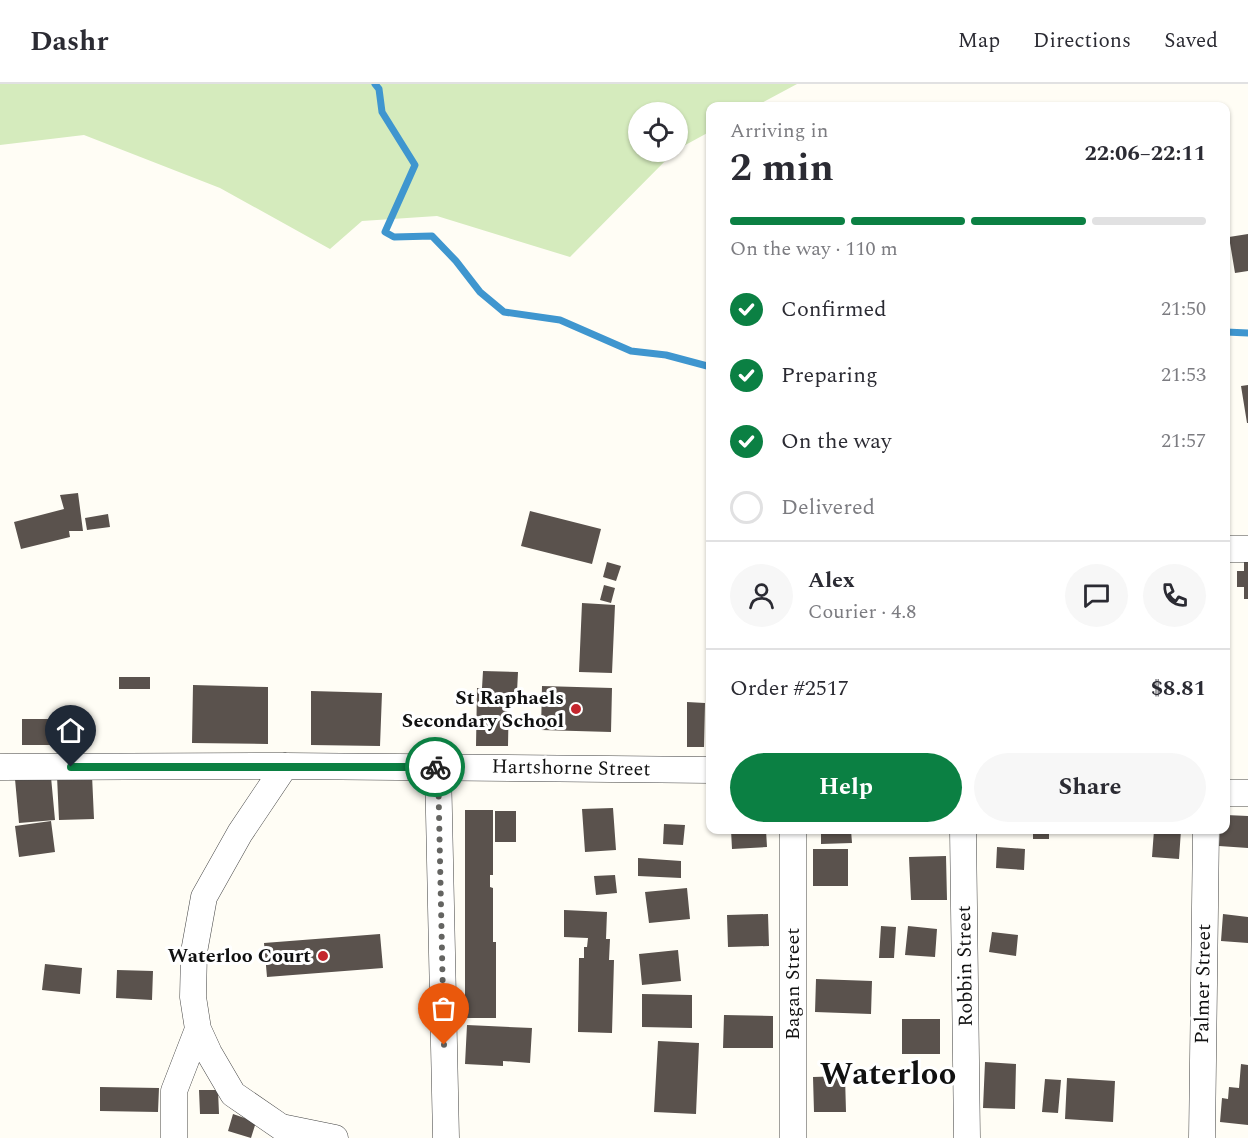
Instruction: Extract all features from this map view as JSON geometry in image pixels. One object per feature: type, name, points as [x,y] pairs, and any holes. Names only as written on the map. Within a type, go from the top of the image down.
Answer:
[{"type":"street","points":[[1230,549],[1248,549]]},
{"type":"street","points":[[285,766],[240,833],[204,897],[194,952],[194,997],[198,1029],[208,1053],[233,1095],[281,1128],[335,1138]]},
{"type":"street","name":"Hartshorne Street","points":[[0,767],[285,766],[706,770]]},
{"type":"street","points":[[438,767],[446,1138]]},
{"type":"street","points":[[1230,793],[1248,793]]},
{"type":"street","name":"Bagan Street","points":[[793,1138],[794,834]]},
{"type":"street","name":"Robbin Street","points":[[963,834],[967,1138]]},
{"type":"street","name":"Palmer Street","points":[[1202,1138],[1206,834]]},
{"type":"street","points":[[174,1138],[174,1091],[198,1029]]},
{"type":"green space","points":[[0,84],[797,84],[763,102],[706,102],[706,134],[688,144],[688,102],[628,102],[628,162],[664,162],[570,257],[437,216],[362,221],[330,249],[220,188],[84,135],[0,145]]},
{"type":"building","points":[[1248,234],[1248,271],[1235,273],[1230,237]]},
{"type":"building","points":[[1248,385],[1248,423],[1247,423],[1241,386]]},
{"type":"building","points":[[78,493],[83,531],[69,531],[70,537],[21,549],[14,522],[64,509],[60,495]]},
{"type":"building","points":[[530,511],[601,529],[592,564],[521,546]]},
{"type":"building","points":[[108,514],[110,527],[87,530],[85,518]]},
{"type":"building","points":[[1244,555],[1248,555],[1248,599],[1244,599],[1244,587],[1237,587],[1237,571],[1244,571]]},
{"type":"building","points":[[607,562],[621,566],[616,581],[603,577]]},
{"type":"building","points":[[604,585],[615,588],[611,603],[600,600]]},
{"type":"building","points":[[582,603],[615,605],[612,673],[579,672]]},
{"type":"building","points":[[483,671],[518,672],[517,692],[509,692],[508,746],[476,746],[477,688],[482,688]]},
{"type":"building","points":[[119,677],[150,677],[150,689],[119,689]]},
{"type":"building","points":[[193,685],[268,687],[268,744],[192,743]]},
{"type":"building","name":"St Raphaels Secondary School","points":[[542,686],[612,688],[611,732],[541,730]]},
{"type":"building","points":[[311,691],[382,693],[380,746],[311,745]]},
{"type":"building","points":[[687,702],[705,703],[704,747],[687,747]]},
{"type":"building","points":[[22,719],[52,719],[52,745],[22,745]]},
{"type":"building","points":[[92,775],[94,819],[59,820],[57,776]]},
{"type":"building","points":[[51,777],[55,820],[19,823],[15,779]]},
{"type":"building","points":[[613,808],[616,850],[585,852],[582,809]]},
{"type":"building","points":[[465,810],[493,810],[493,875],[490,875],[490,887],[493,888],[493,942],[496,942],[496,1018],[465,1018]]},
{"type":"building","points":[[495,811],[516,811],[516,842],[495,842]]},
{"type":"building","points":[[1230,815],[1248,816],[1248,848],[1219,846],[1220,834],[1230,834]]},
{"type":"building","points":[[51,821],[55,852],[19,857],[15,826]]},
{"type":"building","points":[[664,824],[685,825],[683,845],[663,844]]},
{"type":"building","points":[[731,834],[766,834],[767,847],[732,849]]},
{"type":"building","points":[[821,834],[851,834],[852,843],[821,844]]},
{"type":"building","points":[[1033,834],[1049,834],[1049,839],[1033,839]]},
{"type":"building","points":[[1154,834],[1181,834],[1179,859],[1152,857]]},
{"type":"building","points":[[997,847],[1025,849],[1024,870],[996,868]]},
{"type":"building","points":[[813,849],[848,849],[848,886],[813,886]]},
{"type":"building","points":[[946,856],[947,900],[911,900],[909,857]]},
{"type":"building","points":[[638,858],[681,861],[681,878],[638,876]]},
{"type":"building","points":[[615,875],[617,893],[596,895],[594,876]]},
{"type":"building","points":[[687,888],[690,919],[649,923],[645,892]]},
{"type":"building","points":[[564,910],[607,912],[606,939],[610,939],[609,960],[614,960],[612,1033],[578,1032],[579,958],[584,958],[584,947],[587,947],[588,938],[564,937]]},
{"type":"building","points":[[768,914],[769,946],[728,947],[727,915]]},
{"type":"building","points":[[1223,914],[1248,917],[1248,943],[1221,941]]},
{"type":"building","points":[[881,926],[896,927],[894,958],[879,958]]},
{"type":"building","points":[[908,926],[937,929],[935,957],[905,955]]},
{"type":"building","points":[[992,932],[1018,935],[1016,956],[989,952]]},
{"type":"building","name":"Waterloo Court","points":[[380,934],[383,968],[267,977],[264,943]]},
{"type":"building","points":[[678,950],[681,981],[642,985],[639,954]]},
{"type":"building","points":[[45,964],[82,968],[80,994],[42,990]]},
{"type":"building","points":[[117,970],[153,971],[152,1000],[116,998]]},
{"type":"building","points":[[816,979],[872,981],[871,1014],[815,1012]]},
{"type":"building","points":[[642,994],[692,995],[692,1028],[642,1027]]},
{"type":"building","points":[[724,1015],[773,1016],[773,1048],[723,1048]]},
{"type":"building","points":[[902,1019],[940,1019],[940,1054],[902,1054]]},
{"type":"building","points":[[467,1025],[532,1028],[530,1063],[503,1061],[503,1066],[465,1064]]},
{"type":"building","points":[[658,1041],[699,1043],[696,1114],[654,1112]]},
{"type":"building","points":[[985,1062],[1016,1064],[1015,1109],[983,1108]]},
{"type":"building","points":[[1241,1064],[1248,1065],[1248,1125],[1220,1122],[1222,1098],[1228,1099],[1229,1087],[1239,1088]]},
{"type":"building","points":[[845,1076],[846,1112],[814,1112],[813,1077]]},
{"type":"building","points":[[1067,1078],[1115,1081],[1113,1122],[1065,1119]]},
{"type":"building","points":[[1045,1079],[1061,1080],[1058,1113],[1042,1112]]},
{"type":"building","points":[[100,1087],[159,1088],[158,1112],[100,1111]]},
{"type":"building","points":[[199,1090],[218,1090],[219,1114],[200,1114]]},
{"type":"building","points":[[233,1114],[256,1122],[251,1138],[228,1131]]},
{"type":"waterway","points":[[375,84],[379,89],[382,112],[415,165],[385,232],[394,237],[432,236],[456,261],[480,292],[504,312],[560,320],[631,351],[666,355],[706,366]]},
{"type":"waterway","points":[[1230,332],[1248,333]]},
{"type":"way so far","points":[[435,767],[438,767],[444,1045]]},
{"type":"place","name":"St Raphaels Secondary School","points":[[576,709]]},
{"type":"place","name":"Waterloo Court","points":[[323,956]]},
{"type":"district","name":"Waterloo","points":[[888,1074]]},
{"type":"route","points":[[71,767],[435,767]]}]
